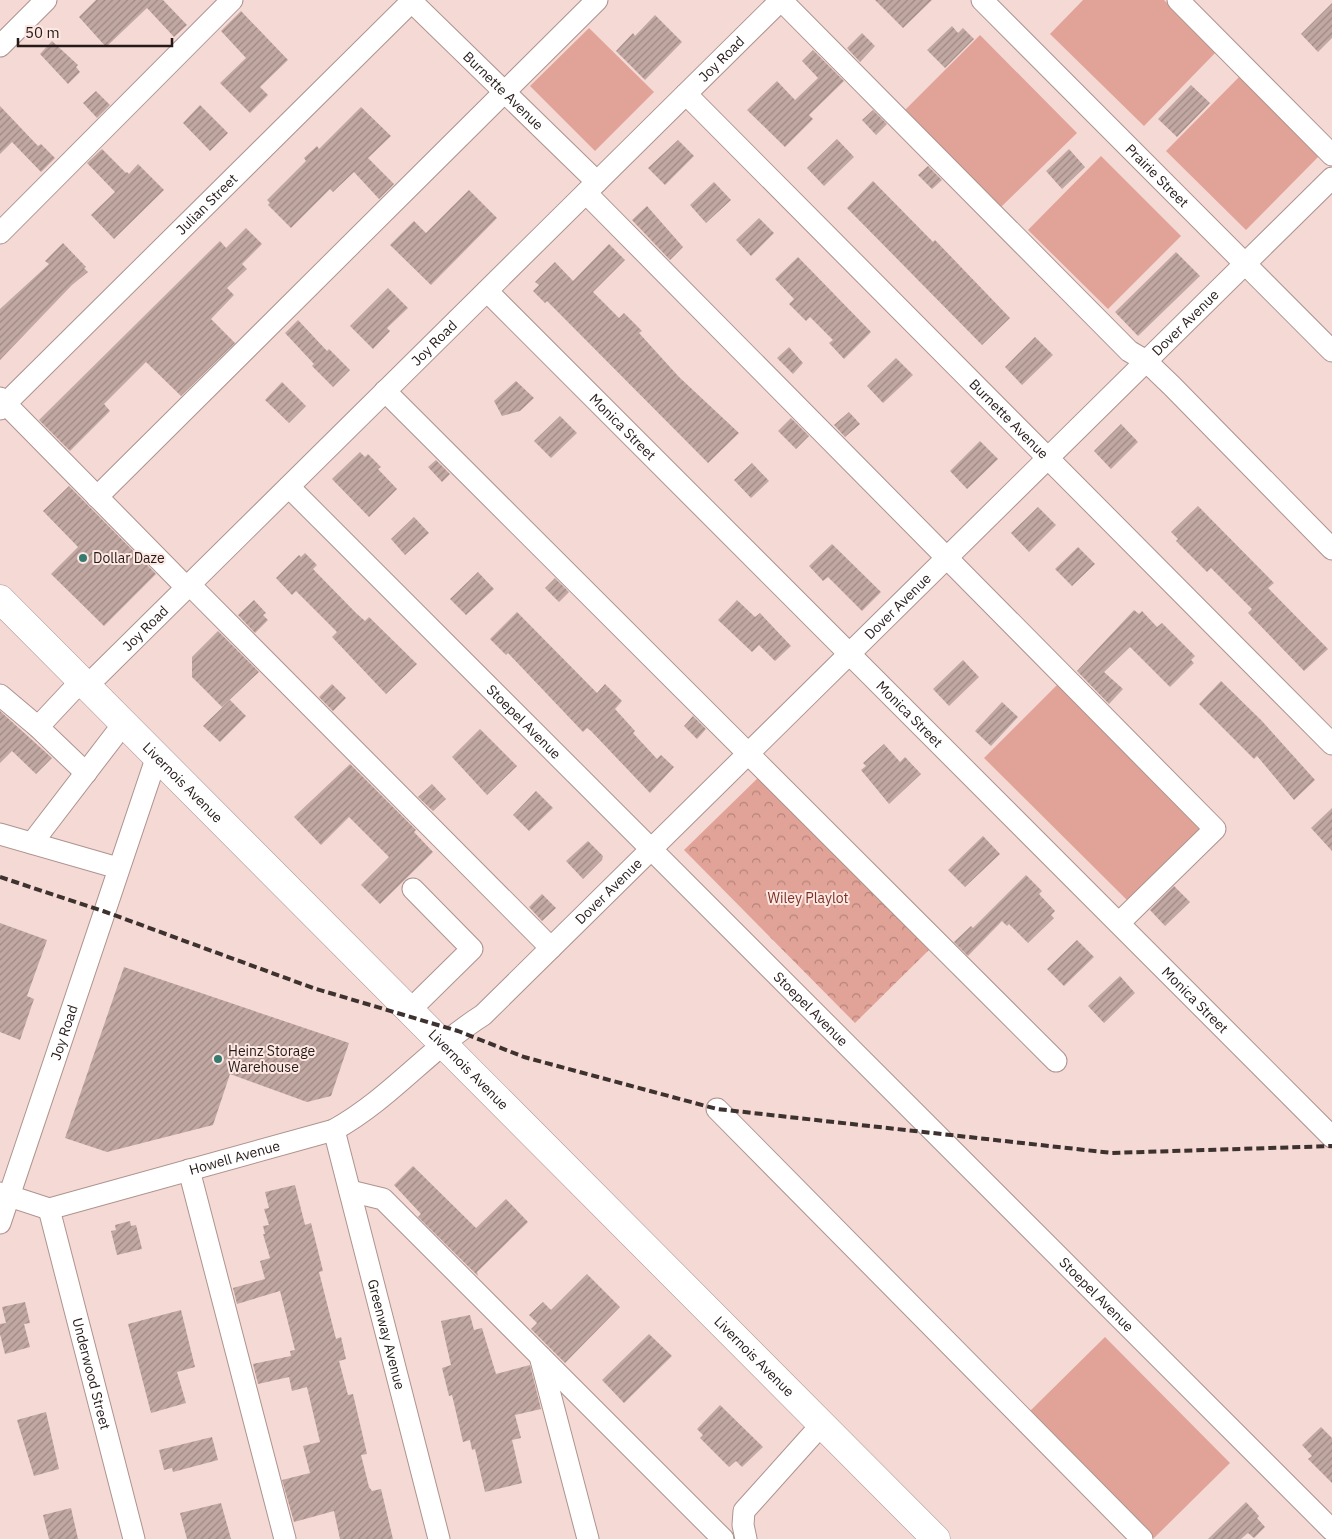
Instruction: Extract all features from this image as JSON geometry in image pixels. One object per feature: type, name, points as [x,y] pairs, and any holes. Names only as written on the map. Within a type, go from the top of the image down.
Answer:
[{"type":"main road","name":"Livernois Avenue","points":[[1,602],[410,1010],[451,1037],[822,1424],[936,1539]]},
{"type":"street","points":[[0,46],[46,0]]},
{"type":"street","points":[[0,232],[232,0]]},
{"type":"street","name":"Burnette Avenue","points":[[411,0],[504,92],[591,188],[947,558],[1215,829],[1119,923]]},
{"type":"street","name":"Julian Street","points":[[2,403],[411,0]]},
{"type":"street","points":[[97,497],[597,0]]},
{"type":"street","points":[[781,0],[1129,351],[1146,361],[1332,548]]},
{"type":"street","name":"Joy Road","points":[[38,726],[188,586],[781,0]]},
{"type":"street","name":"Prairie Street","points":[[982,0],[1332,351]]},
{"type":"street","points":[[1178,0],[1332,155]]},
{"type":"street","name":"Burnette Avenue","points":[[686,94],[1332,744]]},
{"type":"street","name":"Dover Avenue","points":[[451,1037],[483,1015],[1332,178]]},
{"type":"street","name":"Monica Street","points":[[487,291],[1332,1137]]},
{"type":"street","points":[[385,392],[1056,1061]]},
{"type":"street","points":[[2,403],[551,948]]},
{"type":"street","name":"Stoepel Avenue","points":[[289,487],[1332,1530]]},
{"type":"street","points":[[0,695],[38,726],[86,773]]},
{"type":"street","points":[[32,843],[124,723]]},
{"type":"street","name":"Joy Road","points":[[0,1223],[4,1194],[157,756]]},
{"type":"street","points":[[0,834],[118,868]]},
{"type":"street","points":[[410,1010],[472,949],[413,889]]},
{"type":"street","name":"Howell Avenue","points":[[49,1209],[334,1130],[360,1116],[393,1090],[451,1037]]},
{"type":"street","points":[[717,1110],[1142,1539]]},
{"type":"street","name":"Greenway Avenue","points":[[334,1130],[439,1539]]},
{"type":"street","points":[[189,1170],[285,1539]]},
{"type":"street","points":[[350,1191],[383,1199],[723,1539]]},
{"type":"street","points":[[4,1194],[49,1209]]},
{"type":"street","name":"Underwood Street","points":[[49,1209],[134,1539]]},
{"type":"street","points":[[540,1356],[588,1539]]},
{"type":"street","points":[[746,1539],[742,1525],[744,1511],[822,1424]]},
{"type":"green space","points":[[1083,0],[1164,0],[1216,52],[1144,126],[1050,34]]},
{"type":"green space","points":[[589,28],[654,92],[595,151],[530,86]]},
{"type":"green space","points":[[980,35],[1077,133],[1001,207],[905,110]]},
{"type":"green space","points":[[1241,75],[1321,154],[1246,230],[1166,151]]},
{"type":"green space","points":[[1101,156],[1181,236],[1108,309],[1028,230]]},
{"type":"green space","points":[[1061,681],[1208,827],[1131,904],[984,758]]},
{"type":"green space","name":"Wiley Playlot","points":[[762,774],[932,947],[855,1023],[684,850]]},
{"type":"green space","points":[[1105,1337],[1230,1463],[1154,1538],[1029,1412]]},
{"type":"building","points":[[96,0],[163,0],[187,25],[174,37],[147,8],[106,47],[79,17]]},
{"type":"building","points":[[875,0],[932,0],[903,28]]},
{"type":"building","points":[[1332,3],[1332,38],[1318,52],[1301,34]]},
{"type":"building","points":[[241,11],[288,60],[260,87],[268,95],[250,113],[220,83],[246,58],[221,31]]},
{"type":"building","points":[[655,15],[682,42],[645,80],[616,51],[633,33],[635,36]]},
{"type":"building","points":[[952,26],[958,33],[963,28],[974,39],[945,68],[927,50]]},
{"type":"building","points":[[862,33],[875,46],[860,62],[847,48]]},
{"type":"building","points":[[52,41],[78,65],[76,67],[80,72],[68,84],[40,54]]},
{"type":"building","points":[[813,50],[844,81],[809,115],[813,119],[785,147],[747,110],[777,81],[795,100],[818,78],[802,61]]},
{"type":"building","points":[[1191,85],[1210,103],[1177,137],[1158,119]]},
{"type":"building","points":[[96,91],[110,105],[97,118],[83,103]]},
{"type":"building","points":[[200,105],[228,133],[210,151],[183,123]]},
{"type":"building","points":[[0,106],[38,146],[41,144],[55,158],[41,172],[12,142],[0,154]]},
{"type":"building","points":[[361,107],[391,136],[368,158],[394,184],[379,199],[354,172],[333,192],[330,189],[291,228],[268,205],[270,203],[267,200],[306,161],[304,158],[317,146],[319,149]]},
{"type":"building","points":[[873,110],[887,124],[876,135],[862,120]]},
{"type":"building","points":[[837,139],[854,157],[824,186],[807,168]]},
{"type":"building","points":[[678,140],[694,156],[665,185],[648,168]]},
{"type":"building","points":[[102,149],[126,173],[129,174],[138,164],[164,190],[114,239],[91,215],[115,192],[87,163]]},
{"type":"building","points":[[1069,149],[1085,167],[1062,189],[1046,171]]},
{"type":"building","points":[[928,166],[942,180],[932,189],[918,175]]},
{"type":"building","points":[[873,181],[933,242],[935,240],[1010,318],[982,345],[847,208]]},
{"type":"building","points":[[714,182],[731,200],[706,223],[690,205]]},
{"type":"building","points":[[469,190],[497,218],[431,285],[390,245],[414,221],[426,233]]},
{"type":"building","points":[[647,206],[683,247],[670,260],[632,220]]},
{"type":"building","points":[[759,218],[774,233],[751,256],[736,240]]},
{"type":"building","points":[[246,228],[262,244],[242,264],[247,269],[227,288],[234,295],[211,319],[235,343],[181,396],[146,362],[104,404],[110,411],[70,451],[39,420],[220,241],[226,248]]},
{"type":"building","points":[[63,243],[86,267],[84,268],[88,272],[72,285],[0,360],[0,309],[49,264],[45,261]]},
{"type":"building","points":[[609,244],[625,260],[593,292],[619,318],[624,313],[642,331],[639,333],[679,377],[739,433],[708,463],[547,301],[545,303],[533,291],[539,285],[535,282],[555,262],[573,281]]},
{"type":"building","points":[[1176,252],[1200,276],[1138,336],[1115,312]]},
{"type":"building","points":[[798,257],[871,332],[844,359],[829,343],[833,340],[810,317],[806,321],[789,304],[794,299],[775,279]]},
{"type":"building","points":[[388,288],[408,308],[387,328],[390,331],[373,349],[350,326]]},
{"type":"building","points":[[298,320],[327,351],[329,349],[350,370],[333,387],[312,366],[314,364],[285,333]]},
{"type":"building","points":[[1035,337],[1053,355],[1022,385],[1005,367]]},
{"type":"building","points":[[789,347],[803,363],[793,374],[777,358]]},
{"type":"building","points":[[896,358],[913,375],[883,403],[867,386]]},
{"type":"building","points":[[516,381],[534,398],[520,411],[502,416],[494,401]]},
{"type":"building","points":[[282,382],[306,406],[289,423],[265,400]]},
{"type":"building","points":[[849,412],[860,424],[845,437],[834,425]]},
{"type":"building","points":[[560,416],[577,433],[551,458],[534,441]]},
{"type":"building","points":[[791,418],[809,436],[796,449],[778,431]]},
{"type":"building","points":[[1121,424],[1138,442],[1111,469],[1094,451]]},
{"type":"building","points":[[980,441],[998,459],[967,489],[950,471]]},
{"type":"building","points":[[360,452],[365,457],[368,454],[381,467],[378,469],[397,489],[369,517],[332,479]]},
{"type":"building","points":[[436,460],[450,474],[442,482],[428,467]]},
{"type":"building","points":[[752,463],[769,481],[751,498],[734,480]]},
{"type":"building","points":[[69,486],[156,574],[104,626],[51,574],[78,547],[43,511]]},
{"type":"building","points":[[1198,506],[1274,583],[1268,588],[1328,649],[1304,671],[1248,613],[1252,609],[1211,568],[1207,572],[1176,541],[1178,539],[1171,532]]},
{"type":"building","points":[[1038,507],[1056,525],[1029,552],[1011,533]]},
{"type":"building","points":[[414,517],[429,533],[405,555],[391,539]]},
{"type":"building","points":[[832,544],[881,592],[862,611],[828,577],[823,581],[809,566]]},
{"type":"building","points":[[1078,547],[1095,564],[1072,586],[1055,569]]},
{"type":"building","points":[[305,553],[317,565],[313,569],[356,613],[365,621],[369,617],[417,664],[386,694],[332,637],[337,632],[296,591],[292,595],[276,578],[299,555],[301,557]]},
{"type":"building","points":[[478,572],[494,589],[466,615],[450,599]]},
{"type":"building","points":[[555,578],[569,592],[559,602],[545,588]]},
{"type":"building","points":[[254,600],[266,613],[263,615],[268,620],[255,633],[238,615]]},
{"type":"building","points":[[737,600],[755,617],[760,613],[791,646],[775,661],[759,645],[752,652],[718,620]]},
{"type":"building","points":[[1134,610],[1139,614],[1142,611],[1157,627],[1162,623],[1195,656],[1191,660],[1194,663],[1170,687],[1130,647],[1104,672],[1123,689],[1109,704],[1077,671]]},
{"type":"building","points":[[517,612],[597,693],[605,684],[622,701],[615,709],[635,731],[633,733],[657,759],[661,755],[674,767],[650,793],[591,731],[587,728],[583,732],[508,653],[506,655],[490,639]]},
{"type":"building","points":[[218,631],[259,672],[222,707],[192,677],[192,657]]},
{"type":"building","points":[[963,660],[979,677],[949,706],[933,689]]},
{"type":"building","points":[[1221,681],[1262,721],[1315,780],[1294,800],[1257,756],[1254,759],[1199,704]]},
{"type":"building","points":[[332,684],[346,698],[333,711],[319,697]]},
{"type":"building","points":[[230,700],[246,716],[220,742],[203,726]]},
{"type":"building","points":[[1002,702],[1018,717],[991,746],[975,731]]},
{"type":"building","points":[[0,711],[52,758],[36,774],[12,751],[0,763]]},
{"type":"building","points":[[693,716],[706,729],[697,739],[684,726]]},
{"type":"building","points":[[480,729],[517,766],[487,795],[452,757]]},
{"type":"building","points":[[884,744],[900,762],[905,757],[921,774],[889,804],[861,770],[866,766],[863,763]]},
{"type":"building","points":[[350,764],[416,830],[414,832],[433,852],[380,904],[361,885],[389,857],[349,817],[321,845],[294,817]]},
{"type":"building","points":[[432,784],[446,799],[433,811],[418,797]]},
{"type":"building","points":[[536,791],[553,808],[529,831],[513,815]]},
{"type":"building","points":[[1332,808],[1332,851],[1311,828]]},
{"type":"building","points":[[983,836],[1000,854],[965,887],[948,870]]},
{"type":"building","points":[[588,841],[603,856],[602,860],[583,879],[566,861]]},
{"type":"building","points":[[1026,875],[1042,891],[1039,894],[1055,911],[1051,915],[1054,918],[1028,943],[1009,924],[1007,926],[1002,921],[968,956],[954,942],[971,926],[973,928]]},
{"type":"building","points":[[1174,886],[1190,902],[1165,926],[1150,910]]},
{"type":"building","points":[[542,894],[556,908],[542,921],[529,907]]},
{"type":"building","points":[[0,923],[47,940],[27,996],[34,999],[20,1040],[0,1032]]},
{"type":"building","points":[[1077,940],[1094,957],[1064,986],[1047,969]]},
{"type":"building","name":"Heinz Storage Warehouse","points":[[124,967],[349,1043],[331,1096],[307,1102],[230,1074],[213,1125],[107,1152],[65,1138]]},
{"type":"building","points":[[1120,976],[1135,993],[1104,1023],[1088,1006]]},
{"type":"building","points":[[413,1166],[476,1228],[506,1199],[528,1222],[477,1272],[478,1276],[418,1217],[421,1214],[394,1185]]},
{"type":"building","points":[[295,1185],[305,1225],[311,1223],[323,1271],[319,1272],[336,1339],[341,1337],[346,1359],[339,1361],[348,1395],[353,1394],[367,1454],[361,1455],[369,1487],[372,1491],[381,1489],[393,1539],[340,1539],[334,1511],[294,1522],[282,1480],[310,1473],[303,1446],[320,1442],[307,1387],[292,1391],[289,1377],[258,1384],[253,1364],[291,1356],[290,1351],[295,1350],[280,1291],[237,1304],[233,1288],[265,1279],[260,1261],[270,1258],[263,1234],[265,1234],[263,1226],[269,1225],[264,1209],[269,1208],[265,1192]]},
{"type":"building","points":[[130,1221],[131,1226],[136,1225],[142,1249],[117,1255],[111,1231],[116,1230],[115,1225]]},
{"type":"building","points":[[587,1274],[620,1307],[565,1363],[531,1329],[537,1323],[529,1315],[543,1302],[551,1310]]},
{"type":"building","points":[[25,1302],[30,1323],[24,1324],[30,1347],[5,1354],[0,1334],[0,1324],[6,1323],[2,1307]]},
{"type":"building","points":[[181,1310],[195,1367],[177,1372],[186,1403],[151,1413],[128,1324]]},
{"type":"building","points":[[470,1315],[474,1330],[482,1328],[496,1374],[530,1365],[541,1409],[515,1415],[521,1438],[512,1440],[522,1483],[485,1492],[475,1449],[472,1450],[470,1440],[463,1442],[452,1395],[449,1396],[442,1368],[451,1365],[441,1321]]},
{"type":"building","points":[[649,1334],[672,1356],[624,1403],[602,1380]]},
{"type":"building","points":[[720,1405],[763,1447],[742,1467],[736,1461],[729,1467],[700,1438],[703,1435],[697,1429]]},
{"type":"building","points":[[46,1412],[59,1469],[34,1476],[17,1420]]},
{"type":"building","points":[[1321,1427],[1332,1438],[1332,1483],[1308,1459],[1312,1456],[1302,1445]]},
{"type":"building","points":[[212,1437],[218,1460],[173,1472],[172,1468],[164,1470],[159,1450]]},
{"type":"building","points":[[1246,1502],[1259,1516],[1257,1518],[1265,1527],[1254,1538],[1248,1533],[1241,1539],[1208,1539]]},
{"type":"building","points":[[221,1503],[231,1539],[187,1539],[180,1513]]},
{"type":"building","points":[[71,1508],[78,1539],[49,1539],[43,1515]]},
{"type":"railway","points":[[0,877],[103,911],[313,988],[458,1031],[524,1057],[717,1109],[1112,1153],[1332,1146]]},
{"type":"place","name":"Dollar Daze","points":[[83,558]]},
{"type":"place","name":"Heinz Storage Warehouse","points":[[218,1059]]}]
